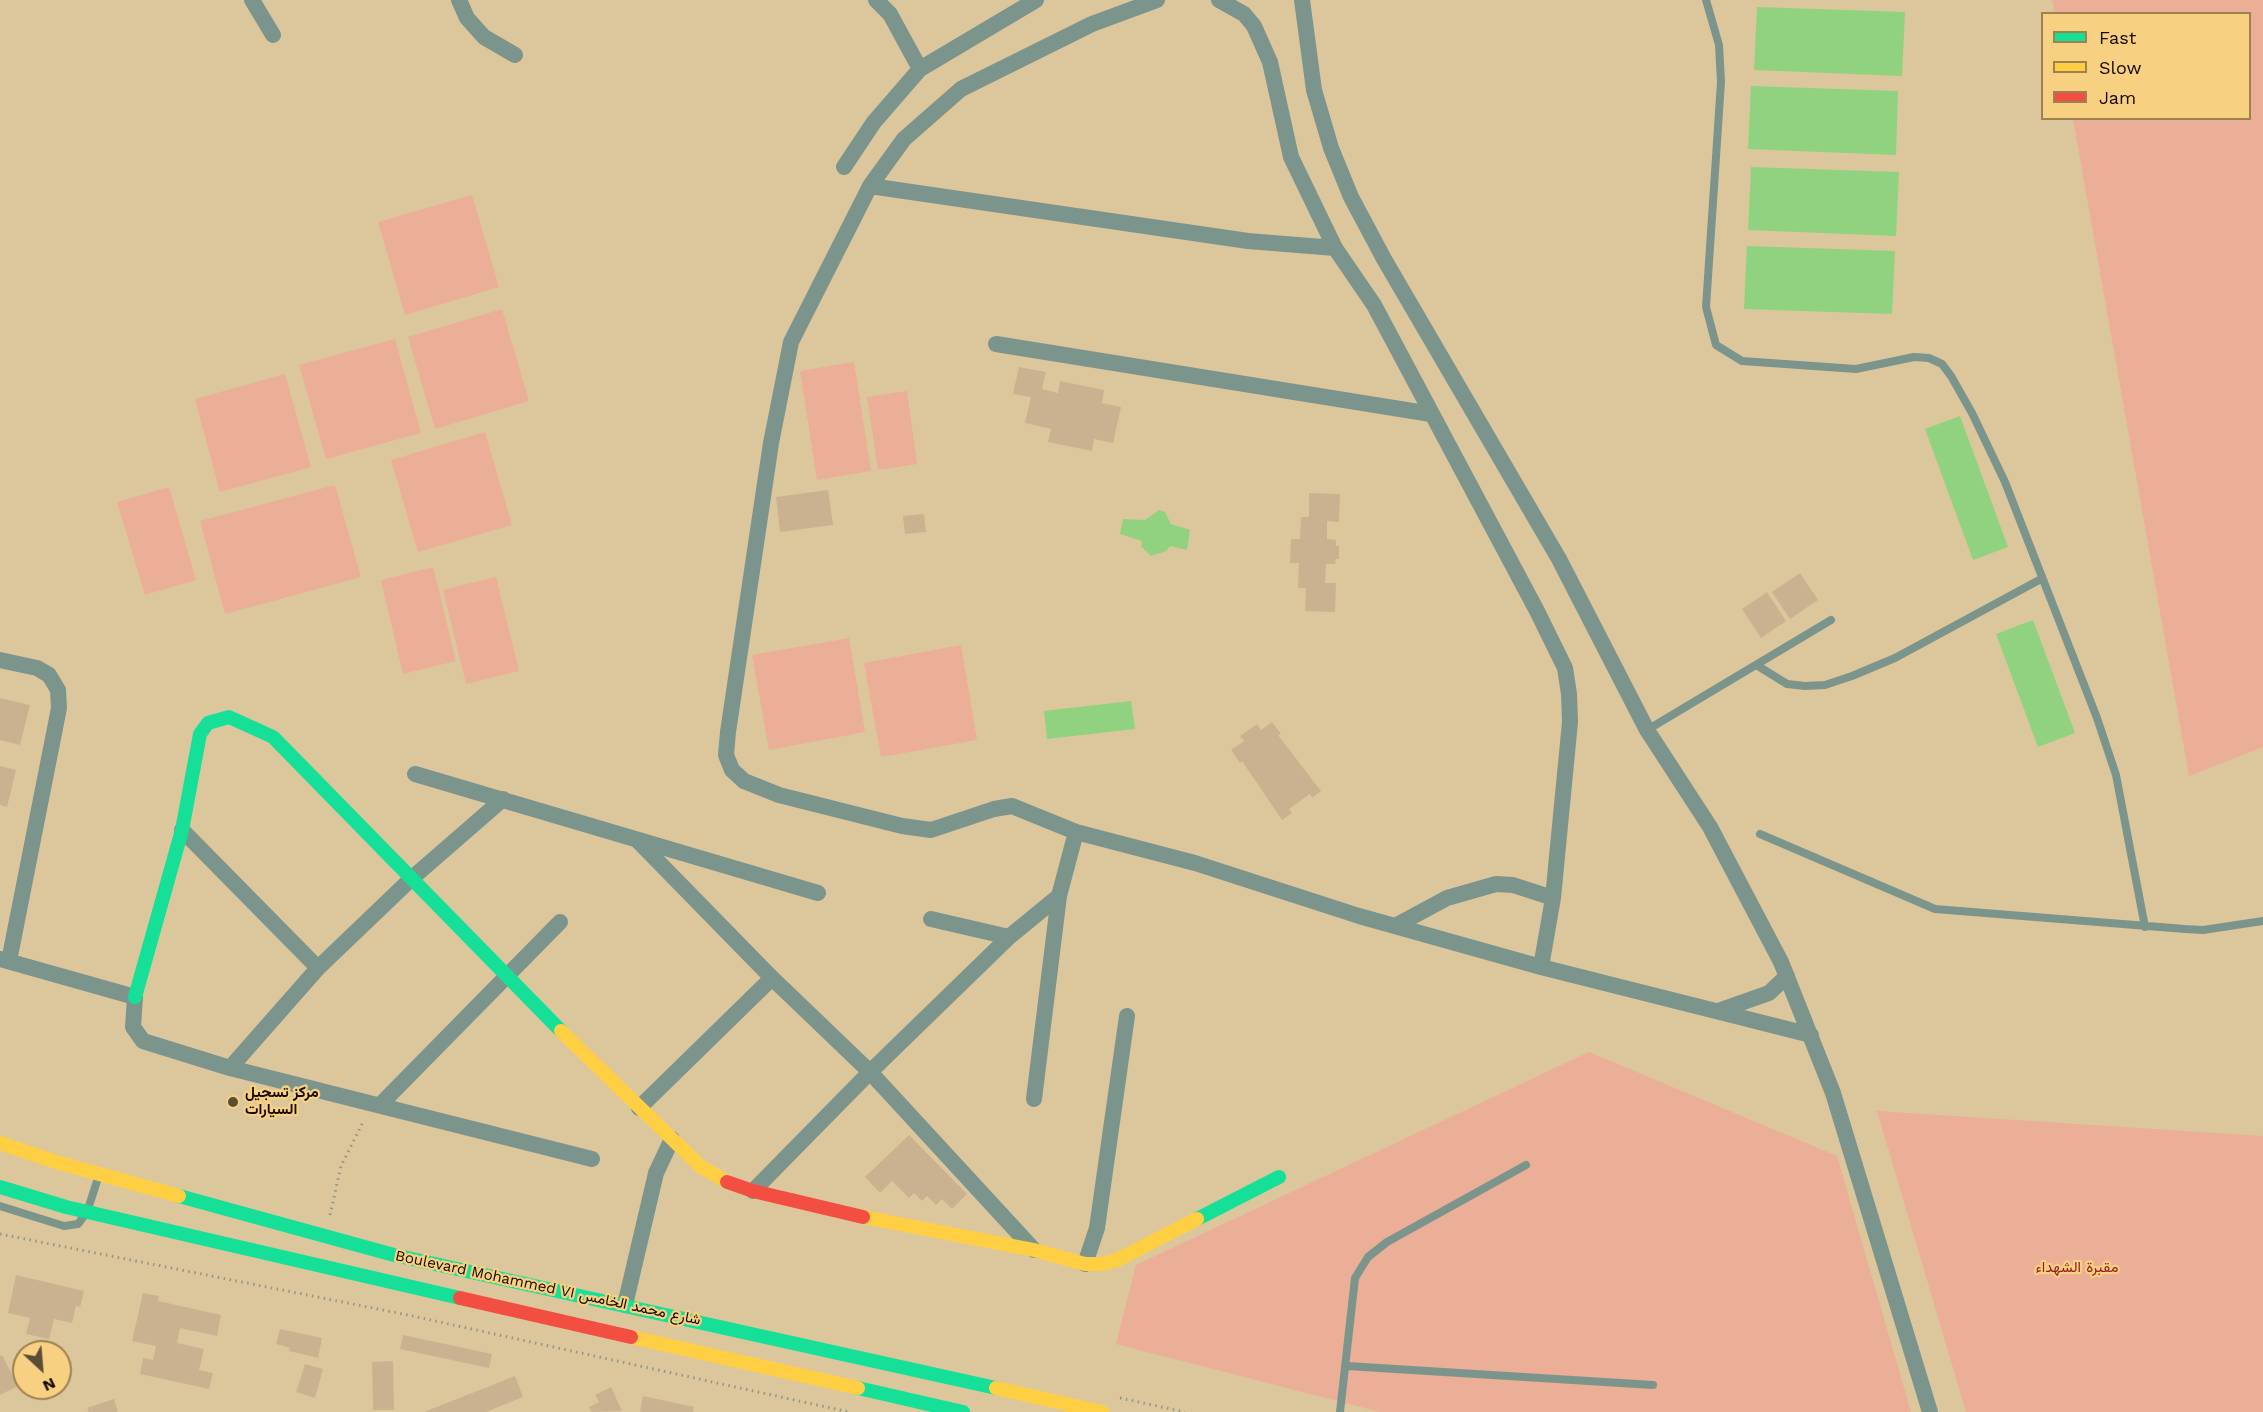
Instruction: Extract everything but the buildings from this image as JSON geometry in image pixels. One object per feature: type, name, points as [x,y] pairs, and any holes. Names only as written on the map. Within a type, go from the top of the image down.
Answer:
[{"type":"main road","points":[[135,997],[182,830],[200,734],[208,723],[229,717],[273,737],[505,976],[700,1166],[721,1180],[753,1191],[904,1227],[1034,1250],[1085,1264],[1103,1264],[1117,1260],[1279,1176]]},
{"type":"main road","name":"Boulevard Mohammed VI شارع محمد الخامس","points":[[0,1143],[99,1174],[325,1237],[1102,1412]]},
{"type":"main road","name":"Boulevard Mohammed VI شارع محمد الخامس","points":[[0,1187],[87,1212],[963,1412]]},
{"type":"street","points":[[252,0],[273,35]]},
{"type":"street","points":[[459,0],[467,18],[484,37],[515,55]]},
{"type":"street","points":[[876,0],[890,7],[920,69]]},
{"type":"street","points":[[844,167],[874,122],[920,69],[1036,0]]},
{"type":"street","points":[[1157,0],[1092,24],[961,89],[904,139],[870,186],[791,342],[771,443],[726,755],[732,770],[744,781],[779,795],[902,826],[931,830],[994,809],[1012,806],[1076,832],[1195,863],[1395,926],[1541,967],[1811,1035]]},
{"type":"street","points":[[1219,0],[1244,14],[1254,26],[1270,62],[1291,157],[1335,248],[1374,305],[1537,611],[1564,668],[1569,694],[1570,722],[1553,898],[1541,967]]},
{"type":"street","points":[[1302,0],[1314,90],[1331,148],[1351,197],[1384,259],[1559,559],[1647,730],[1710,827],[1787,976],[1833,1093],[1930,1412]]},
{"type":"street","points":[[870,186],[1248,241],[1335,248]]},
{"type":"street","points":[[996,344],[1431,414]]},
{"type":"street","points":[[0,660],[37,668],[49,675],[58,690],[59,708],[4,960],[135,997],[134,1027],[143,1041],[230,1068],[592,1159]]},
{"type":"street","points":[[415,774],[818,893]]},
{"type":"street","points":[[230,1068],[318,968],[411,879],[503,799]]},
{"type":"street","points":[[182,830],[318,968]]},
{"type":"street","points":[[1034,1099],[1059,896],[1076,832]]},
{"type":"street","points":[[638,841],[772,978],[870,1072],[1034,1250]]},
{"type":"street","points":[[1395,926],[1447,898],[1496,884],[1513,885],[1553,898]]},
{"type":"street","points":[[753,1191],[870,1072],[1009,937],[1059,896]]},
{"type":"street","points":[[931,919],[1009,937]]},
{"type":"street","points":[[380,1105],[560,922]]},
{"type":"street","points":[[1718,1011],[1769,993],[1787,976]]},
{"type":"street","points":[[639,1108],[772,978]]},
{"type":"street","points":[[1085,1264],[1097,1228],[1127,1016]]},
{"type":"street","points":[[625,1305],[656,1173],[672,1139]]},
{"type":"lane","points":[[1706,0],[1719,45],[1721,82],[1706,307],[1716,345],[1743,361],[1856,369],[1914,357],[1929,358],[1942,364],[1972,413],[2005,482],[2116,775],[2145,927]]},
{"type":"lane","points":[[1758,666],[1787,684],[1825,685],[1895,658],[2041,579]]},
{"type":"lane","points":[[1647,730],[1758,666],[1831,620]]},
{"type":"lane","points":[[1760,834],[1935,909],[2204,930],[2263,921]]},
{"type":"lane","points":[[1340,1412],[1347,1366],[1355,1278],[1368,1257],[1387,1242],[1526,1165]]},
{"type":"lane","points":[[0,1206],[64,1226],[78,1224],[87,1212],[99,1174]]},
{"type":"lane","points":[[1347,1366],[1653,1385]]},
{"type":"path","points":[[325,1237],[341,1166],[359,1125],[380,1105]]},
{"type":"path","points":[[0,1234],[408,1315],[849,1412]]},
{"type":"green space","points":[[2052,0],[2263,0],[2263,747],[2189,776],[2073,120],[2251,120],[2251,12],[2055,12]]},
{"type":"green space","points":[[472,195],[499,287],[405,315],[378,222]]},
{"type":"green space","points":[[502,309],[529,401],[435,429],[408,337]]},
{"type":"green space","points":[[395,339],[421,433],[326,459],[299,365]]},
{"type":"green space","points":[[854,362],[871,471],[817,480],[800,371]]},
{"type":"green space","points":[[285,374],[311,467],[220,492],[195,399]]},
{"type":"green space","points":[[907,391],[917,464],[878,470],[867,397]]},
{"type":"green space","points":[[485,432],[512,525],[418,552],[391,460]]},
{"type":"green space","points":[[335,485],[361,577],[225,614],[200,521]]},
{"type":"green space","points":[[169,487],[196,580],[145,595],[117,502]]},
{"type":"green space","points":[[433,567],[456,661],[403,674],[381,580]]},
{"type":"green space","points":[[496,577],[519,671],[466,684],[443,590]]},
{"type":"green space","points":[[849,638],[865,732],[769,750],[752,655]]},
{"type":"green space","points":[[961,645],[977,740],[881,757],[864,663]]},
{"type":"green space","points":[[1589,1052],[1837,1156],[1911,1412],[1380,1412],[1116,1344],[1136,1265]]},
{"type":"green space","name":"مقبرة الشهداء","points":[[1877,1111],[2263,1136],[2263,1412],[1966,1412]]},
{"type":"shaded area","points":[[1757,7],[1905,12],[1902,76],[1754,70]]},
{"type":"shaded area","points":[[1751,86],[1898,91],[1896,155],[1748,149]]},
{"type":"shaded area","points":[[1751,167],[1899,172],[1896,236],[1748,230]]},
{"type":"shaded area","points":[[1747,246],[1895,251],[1892,314],[1744,309]]},
{"type":"shaded area","points":[[1960,416],[2008,547],[1973,560],[1925,429]]},
{"type":"shaded area","points":[[1159,510],[1165,512],[1171,524],[1190,530],[1187,550],[1170,546],[1166,551],[1151,556],[1141,546],[1142,541],[1120,534],[1123,519],[1145,520]]},
{"type":"shaded area","points":[[2033,620],[2075,733],[2038,747],[1996,634]]},
{"type":"shaded area","points":[[1131,701],[1135,729],[1047,739],[1044,711]]},
{"type":"traffic: fast","points":[[135,997],[182,830],[200,734],[208,723],[229,717],[273,737],[561,1031]]},
{"type":"traffic: fast","points":[[1197,1219],[1279,1177]]},
{"type":"traffic: fast","points":[[0,1187],[66,1207],[460,1298]]},
{"type":"traffic: fast","points":[[179,1196],[394,1255],[996,1388]]},
{"type":"traffic: fast","points":[[858,1388],[963,1412]]},
{"type":"traffic: slow","points":[[561,1031],[700,1166],[727,1182]]},
{"type":"traffic: slow","points":[[0,1143],[56,1162],[179,1196]]},
{"type":"traffic: slow","points":[[863,1217],[1034,1250],[1085,1264],[1103,1264],[1117,1260],[1197,1219]]},
{"type":"traffic: slow","points":[[631,1337],[858,1388]]},
{"type":"traffic: slow","points":[[996,1388],[1102,1412]]},
{"type":"traffic: jam","points":[[727,1182],[753,1191],[863,1217]]},
{"type":"traffic: jam","points":[[460,1298],[631,1337]]},
{"type":"place","name":"مركز تسجيل السيارات","points":[[233,1102]]}]
